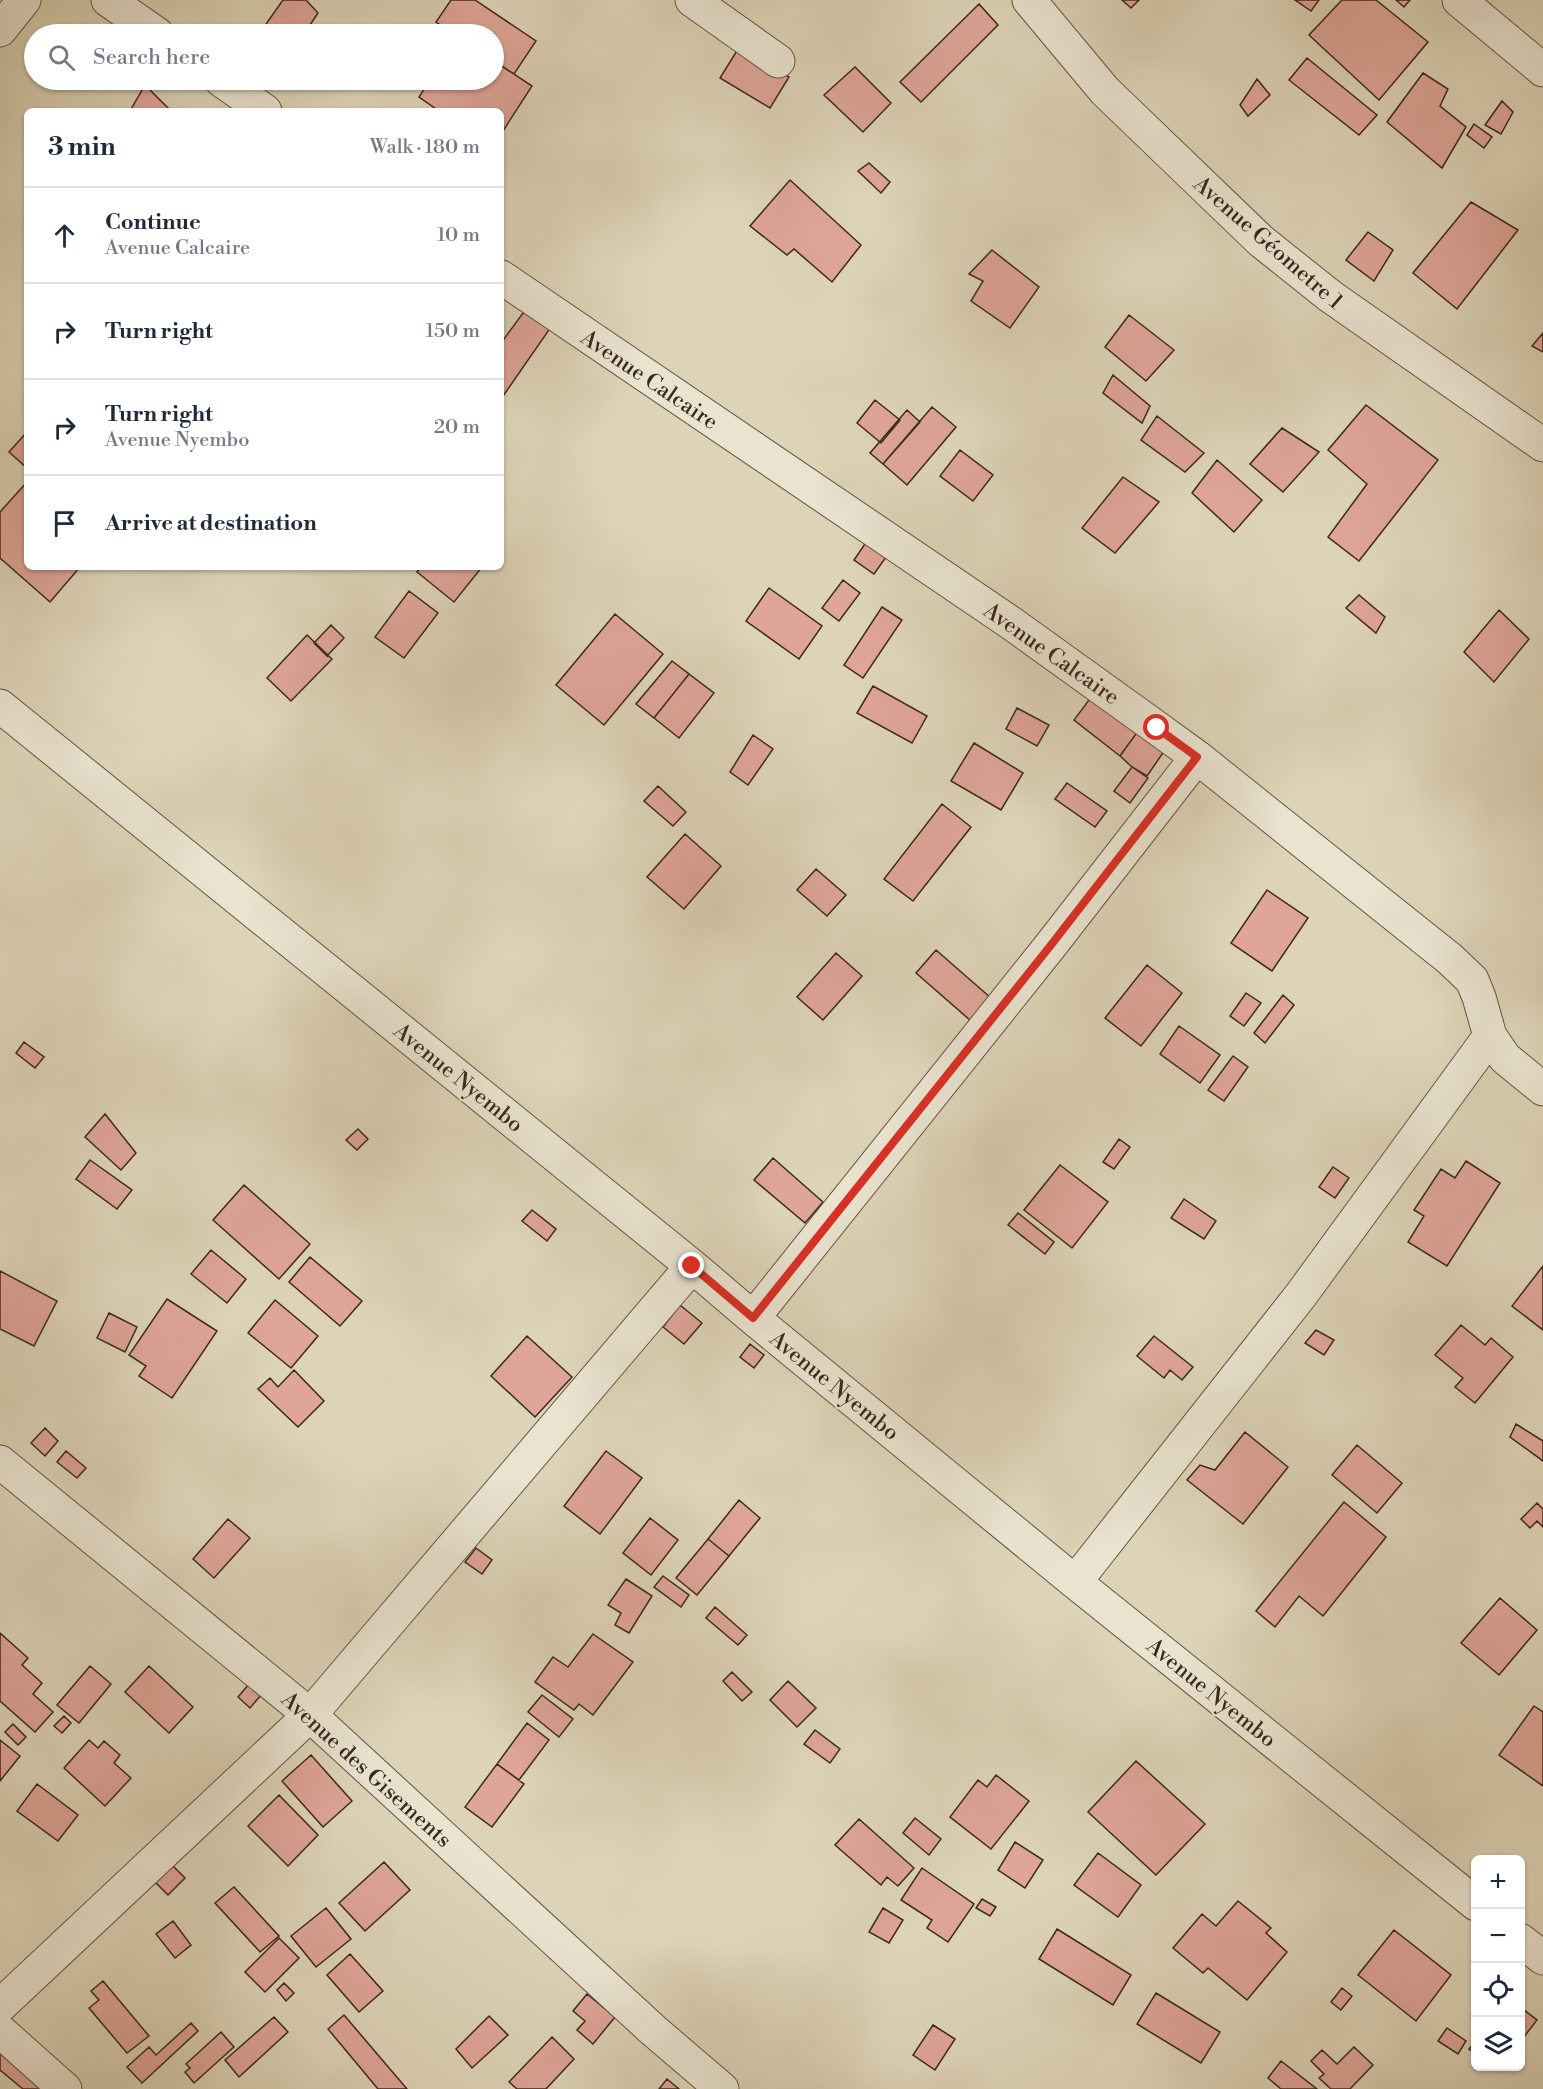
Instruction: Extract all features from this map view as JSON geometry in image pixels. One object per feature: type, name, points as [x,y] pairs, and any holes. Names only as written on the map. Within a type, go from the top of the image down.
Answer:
[{"type":"street","points":[[0,30],[24,0]]},
{"type":"street","points":[[108,0],[143,24]]},
{"type":"street","points":[[692,0],[778,61]]},
{"type":"street","name":"Avenue Géometre 1","points":[[1029,0],[1105,91],[1261,241],[1329,296],[1543,445]]},
{"type":"street","points":[[1459,0],[1543,70]]},
{"type":"street","points":[[235,90],[261,108]]},
{"type":"street","name":"Avenue Calcaire","points":[[504,279],[1011,623],[1197,757],[1450,959],[1472,980],[1490,1036],[1505,1058],[1543,1089]]},
{"type":"street","name":"Avenue Nyembo","points":[[0,706],[692,1266],[1075,1582],[1471,1900]]},
{"type":"street","points":[[753,1318],[1051,945],[1197,757]]},
{"type":"street","points":[[1075,1582],[1301,1295],[1490,1036]]},
{"type":"street","points":[[0,2006],[310,1715],[692,1266]]},
{"type":"street","name":"Avenue des Gisements","points":[[0,1462],[310,1715],[653,2030],[722,2089]]},
{"type":"street","points":[[1525,1943],[1543,1958]]},
{"type":"street","points":[[0,2031],[65,2089]]},
{"type":"building","points":[[283,0],[306,0],[318,13],[311,24],[266,24]]},
{"type":"building","points":[[451,0],[475,0],[536,41],[514,74],[504,68],[504,24],[439,24],[436,22]]},
{"type":"building","points":[[1122,0],[1139,0],[1131,8]]},
{"type":"building","points":[[1295,0],[1319,0],[1311,11]]},
{"type":"building","points":[[1342,0],[1376,0],[1428,42],[1379,100],[1309,35]]},
{"type":"building","points":[[1396,0],[1410,0],[1404,7]]},
{"type":"building","points":[[979,4],[998,25],[921,102],[900,82]]},
{"type":"building","points":[[738,49],[789,77],[770,108],[720,78]]},
{"type":"building","points":[[1307,58],[1377,115],[1359,135],[1289,80]]},
{"type":"building","points":[[855,67],[891,103],[863,132],[824,95]]},
{"type":"building","points":[[504,68],[532,86],[504,129],[504,108],[435,108],[419,97],[424,90],[504,90]]},
{"type":"building","points":[[1423,73],[1448,89],[1440,106],[1466,127],[1442,168],[1387,122]]},
{"type":"building","points":[[1257,79],[1270,95],[1248,116],[1240,105]]},
{"type":"building","points":[[142,90],[150,90],[168,108],[132,108]]},
{"type":"building","points":[[1502,101],[1513,112],[1501,134],[1485,125]]},
{"type":"building","points":[[1474,124],[1492,137],[1484,148],[1467,135]]},
{"type":"building","points":[[869,163],[890,182],[881,193],[858,171]]},
{"type":"building","points":[[790,180],[861,245],[832,282],[794,249],[787,255],[750,226]]},
{"type":"building","points":[[1471,202],[1518,230],[1457,309],[1413,273]]},
{"type":"building","points":[[1368,232],[1393,250],[1374,281],[1346,260]]},
{"type":"building","points":[[992,250],[1039,287],[1010,328],[971,301],[983,281],[969,274]]},
{"type":"building","points":[[526,309],[551,327],[504,395],[504,339]]},
{"type":"building","points":[[1129,315],[1174,350],[1146,381],[1105,347]]},
{"type":"building","points":[[1543,333],[1543,352],[1532,346]]},
{"type":"building","points":[[1113,375],[1150,406],[1142,423],[1103,393]]},
{"type":"building","points":[[875,400],[900,420],[881,443],[857,423]]},
{"type":"building","points":[[1366,405],[1438,460],[1359,561],[1328,537],[1367,484],[1328,450]]},
{"type":"building","points":[[932,407],[956,427],[907,485],[883,464]]},
{"type":"building","points":[[907,410],[920,422],[883,464],[870,453]]},
{"type":"building","points":[[1157,416],[1204,453],[1185,472],[1141,440]]},
{"type":"building","points":[[1282,428],[1319,452],[1283,492],[1250,464]]},
{"type":"building","points":[[24,435],[24,465],[9,452]]},
{"type":"building","points":[[960,450],[993,475],[973,501],[940,476]]},
{"type":"building","points":[[1217,460],[1262,500],[1234,532],[1192,493]]},
{"type":"building","points":[[1123,477],[1159,502],[1115,553],[1082,528]]},
{"type":"building","points":[[24,485],[24,570],[77,570],[50,602],[0,558],[0,512]]},
{"type":"building","points":[[869,538],[889,553],[874,574],[854,560]]},
{"type":"building","points":[[419,570],[480,570],[454,602],[417,572]]},
{"type":"building","points":[[843,580],[860,593],[839,621],[822,608]]},
{"type":"building","points":[[769,588],[822,626],[799,659],[746,621]]},
{"type":"building","points":[[409,591],[438,613],[404,658],[375,637]]},
{"type":"building","points":[[1359,595],[1385,617],[1376,633],[1346,608]]},
{"type":"building","points":[[882,607],[902,620],[863,678],[844,665]]},
{"type":"building","points":[[1499,610],[1529,639],[1494,682],[1464,652]]},
{"type":"building","points":[[615,614],[663,654],[604,725],[556,685]]},
{"type":"building","points":[[331,625],[344,638],[327,656],[314,643]]},
{"type":"building","points":[[307,635],[332,659],[291,701],[267,678]]},
{"type":"building","points":[[672,661],[689,674],[654,718],[636,704]]},
{"type":"building","points":[[689,674],[714,693],[679,738],[654,718]]},
{"type":"building","points":[[873,686],[927,716],[912,743],[857,713]]},
{"type":"building","points":[[1092,696],[1138,731],[1120,756],[1074,720]]},
{"type":"building","points":[[1017,708],[1049,725],[1037,746],[1006,729]]},
{"type":"building","points":[[1138,731],[1165,750],[1147,776],[1120,756]]},
{"type":"building","points":[[753,735],[773,749],[748,785],[730,772]]},
{"type":"building","points":[[974,743],[1023,773],[1001,810],[951,781]]},
{"type":"building","points":[[1132,767],[1148,778],[1130,803],[1114,791]]},
{"type":"building","points":[[1067,783],[1107,811],[1095,827],[1055,799]]},
{"type":"building","points":[[658,786],[686,812],[673,826],[644,801]]},
{"type":"building","points":[[942,804],[971,827],[913,901],[884,879]]},
{"type":"building","points":[[685,834],[721,866],[684,909],[647,877]]},
{"type":"building","points":[[816,869],[846,895],[827,916],[797,890]]},
{"type":"building","points":[[1267,890],[1308,918],[1272,971],[1231,943]]},
{"type":"building","points":[[936,950],[991,998],[971,1021],[916,973]]},
{"type":"building","points":[[836,953],[862,976],[823,1020],[797,997]]},
{"type":"building","points":[[1147,965],[1182,993],[1141,1046],[1105,1018]]},
{"type":"building","points":[[1246,993],[1261,1003],[1244,1026],[1230,1016]]},
{"type":"building","points":[[1283,995],[1294,1005],[1265,1043],[1254,1033]]},
{"type":"building","points":[[1179,1026],[1220,1055],[1200,1083],[1160,1054]]},
{"type":"building","points":[[24,1042],[44,1057],[35,1068],[16,1053]]},
{"type":"building","points":[[1233,1056],[1248,1067],[1224,1101],[1208,1090]]},
{"type":"building","points":[[105,1114],[136,1153],[121,1170],[85,1137]]},
{"type":"building","points":[[358,1129],[368,1139],[357,1150],[346,1140]]},
{"type":"building","points":[[1119,1139],[1130,1147],[1114,1169],[1103,1162]]},
{"type":"building","points":[[773,1158],[823,1202],[805,1223],[754,1180]]},
{"type":"building","points":[[90,1160],[132,1190],[117,1209],[76,1179]]},
{"type":"building","points":[[1466,1161],[1500,1183],[1447,1266],[1408,1242],[1424,1216],[1414,1210],[1441,1169],[1455,1178]]},
{"type":"building","points":[[1060,1165],[1108,1202],[1072,1248],[1024,1210]]},
{"type":"building","points":[[1333,1167],[1349,1178],[1335,1198],[1319,1187]]},
{"type":"building","points":[[244,1185],[310,1244],[279,1279],[213,1220]]},
{"type":"building","points":[[1184,1199],[1216,1221],[1204,1239],[1171,1218]]},
{"type":"building","points":[[532,1210],[556,1229],[547,1241],[522,1221]]},
{"type":"building","points":[[1018,1213],[1054,1242],[1045,1254],[1008,1225]]},
{"type":"building","points":[[211,1250],[246,1279],[227,1303],[191,1274]]},
{"type":"building","points":[[310,1257],[362,1301],[340,1326],[289,1282]]},
{"type":"building","points":[[1543,1266],[1543,1330],[1512,1306]]},
{"type":"building","points":[[0,1271],[57,1301],[34,1346],[0,1329]]},
{"type":"building","points":[[167,1299],[217,1331],[172,1398],[139,1376],[146,1366],[129,1355]]},
{"type":"building","points":[[275,1300],[318,1336],[291,1368],[248,1333]]},
{"type":"building","points":[[680,1305],[702,1323],[684,1344],[663,1327]]},
{"type":"building","points":[[109,1313],[137,1327],[125,1352],[97,1338]]},
{"type":"building","points":[[1461,1325],[1485,1345],[1491,1338],[1513,1357],[1475,1403],[1455,1387],[1463,1378],[1435,1355]]},
{"type":"building","points":[[1316,1330],[1334,1340],[1324,1355],[1305,1343]]},
{"type":"building","points":[[527,1336],[572,1377],[535,1417],[491,1376]]},
{"type":"building","points":[[1154,1336],[1193,1367],[1182,1380],[1170,1370],[1164,1378],[1137,1356]]},
{"type":"building","points":[[750,1344],[764,1355],[754,1368],[740,1357]]},
{"type":"building","points":[[294,1370],[324,1401],[298,1427],[258,1389],[270,1378],[278,1387]]},
{"type":"building","points":[[1516,1424],[1543,1441],[1543,1461],[1510,1437]]},
{"type":"building","points":[[45,1428],[58,1441],[45,1456],[31,1443]]},
{"type":"building","points":[[1245,1432],[1288,1467],[1243,1524],[1187,1480],[1200,1465],[1215,1470]]},
{"type":"building","points":[[1357,1445],[1402,1483],[1377,1513],[1332,1475]]},
{"type":"building","points":[[66,1451],[86,1468],[77,1478],[57,1462]]},
{"type":"building","points":[[606,1451],[642,1478],[600,1534],[564,1506]]},
{"type":"building","points":[[739,1500],[760,1518],[729,1556],[708,1539]]},
{"type":"building","points":[[1344,1502],[1386,1537],[1323,1616],[1299,1596],[1275,1627],[1256,1611]]},
{"type":"building","points":[[1537,1503],[1543,1509],[1543,1527],[1537,1521],[1530,1528],[1521,1519]]},
{"type":"building","points":[[650,1518],[678,1540],[651,1575],[623,1553]]},
{"type":"building","points":[[228,1519],[250,1538],[214,1578],[193,1559]]},
{"type":"building","points":[[708,1539],[729,1556],[697,1595],[676,1578]]},
{"type":"building","points":[[476,1548],[492,1560],[482,1574],[465,1562]]},
{"type":"building","points":[[663,1576],[689,1595],[681,1607],[654,1587]]},
{"type":"building","points":[[626,1579],[652,1596],[629,1633],[615,1625],[621,1613],[608,1605]]},
{"type":"building","points":[[1500,1598],[1537,1630],[1499,1675],[1461,1643]]},
{"type":"building","points":[[715,1607],[747,1635],[738,1645],[706,1618]]},
{"type":"building","points":[[0,1633],[28,1658],[22,1665],[42,1683],[33,1694],[53,1712],[35,1732],[0,1701]]},
{"type":"building","points":[[593,1634],[633,1662],[593,1715],[579,1704],[574,1710],[535,1682],[553,1657],[568,1667]]},
{"type":"building","points":[[90,1666],[111,1684],[79,1723],[57,1705]]},
{"type":"building","points":[[149,1666],[193,1707],[169,1733],[125,1692]]},
{"type":"building","points":[[732,1672],[752,1692],[742,1701],[723,1681]]},
{"type":"building","points":[[788,1681],[816,1708],[797,1727],[770,1700]]},
{"type":"building","points":[[249,1684],[261,1695],[250,1708],[238,1697]]},
{"type":"building","points":[[542,1695],[573,1719],[559,1737],[528,1712]]},
{"type":"building","points":[[1534,1706],[1543,1712],[1543,1786],[1499,1755]]},
{"type":"building","points":[[64,1716],[71,1723],[62,1733],[54,1726]]},
{"type":"building","points":[[527,1723],[549,1740],[519,1780],[497,1764]]},
{"type":"building","points":[[13,1724],[26,1737],[18,1745],[5,1732]]},
{"type":"building","points":[[815,1730],[840,1749],[830,1763],[804,1744]]},
{"type":"building","points":[[0,1740],[20,1756],[0,1781]]},
{"type":"building","points":[[89,1740],[98,1748],[104,1741],[120,1755],[114,1763],[131,1778],[105,1806],[64,1768]]},
{"type":"building","points":[[311,1755],[352,1801],[323,1827],[282,1781]]},
{"type":"building","points":[[1136,1761],[1205,1824],[1156,1875],[1088,1812]]},
{"type":"building","points":[[497,1764],[524,1784],[492,1827],[465,1807]]},
{"type":"building","points":[[996,1775],[1029,1801],[991,1849],[950,1817],[978,1780],[987,1787]]},
{"type":"building","points":[[37,1784],[78,1815],[58,1841],[17,1811]]},
{"type":"building","points":[[279,1795],[318,1835],[288,1866],[248,1826]]},
{"type":"building","points":[[915,1818],[941,1839],[929,1855],[903,1833]]},
{"type":"building","points":[[859,1819],[914,1868],[898,1886],[887,1877],[881,1885],[835,1845]]},
{"type":"building","points":[[1015,1842],[1043,1860],[1025,1888],[998,1870]]},
{"type":"building","points":[[1098,1853],[1141,1885],[1118,1917],[1074,1885]]},
{"type":"building","points":[[168,1861],[185,1878],[168,1895],[151,1878]]},
{"type":"building","points":[[384,1862],[410,1890],[365,1931],[339,1903]]},
{"type":"building","points":[[922,1868],[974,1904],[948,1942],[927,1928],[932,1920],[901,1900]]},
{"type":"building","points":[[234,1887],[279,1936],[260,1952],[215,1903]]},
{"type":"building","points":[[982,1899],[996,1907],[990,1916],[976,1908]]},
{"type":"building","points":[[1238,1901],[1271,1928],[1266,1933],[1287,1952],[1247,2000],[1208,1968],[1203,1973],[1173,1948],[1202,1914],[1216,1926]]},
{"type":"building","points":[[326,1908],[351,1939],[316,1967],[291,1936]]},
{"type":"building","points":[[883,1908],[903,1920],[889,1943],[869,1932]]},
{"type":"building","points":[[173,1921],[191,1945],[175,1958],[156,1934]]},
{"type":"building","points":[[1057,1929],[1131,1975],[1113,2005],[1039,1959]]},
{"type":"building","points":[[1394,1930],[1451,1975],[1416,2021],[1358,1975]]},
{"type":"building","points":[[279,1938],[299,1958],[265,1992],[245,1972]]},
{"type":"building","points":[[350,1954],[383,1991],[359,2012],[327,1975]]},
{"type":"building","points":[[103,1981],[149,2036],[127,2053],[89,2008],[99,2000],[91,1991]]},
{"type":"building","points":[[284,1983],[294,1993],[286,2001],[277,1990]]},
{"type":"building","points":[[1342,1988],[1352,1996],[1341,2010],[1331,2002]]},
{"type":"building","points":[[1156,1993],[1220,2032],[1201,2063],[1137,2024]]},
{"type":"building","points":[[587,1994],[615,2017],[593,2044],[577,2030],[585,2021],[573,2011]]},
{"type":"building","points":[[1525,2011],[1537,2020],[1525,2036]]},
{"type":"building","points":[[344,2015],[407,2089],[378,2089],[328,2029]]},
{"type":"building","points":[[489,2016],[508,2035],[472,2068],[456,2049]]},
{"type":"building","points":[[274,2017],[288,2032],[239,2077],[225,2060]]},
{"type":"building","points":[[191,2023],[198,2031],[142,2083],[127,2067],[149,2047],[156,2055]]},
{"type":"building","points":[[933,2025],[955,2039],[935,2070],[913,2055]]},
{"type":"building","points":[[1447,2028],[1466,2041],[1458,2054],[1438,2041]]},
{"type":"building","points":[[221,2032],[234,2047],[194,2083],[185,2072],[190,2068],[186,2064]]},
{"type":"building","points":[[552,2037],[574,2059],[546,2089],[517,2089],[509,2082]]},
{"type":"building","points":[[0,2044],[55,2089],[23,2089],[0,2070]]},
{"type":"building","points":[[1354,2047],[1373,2065],[1350,2089],[1331,2089],[1319,2078],[1324,2074],[1311,2061],[1322,2050],[1337,2064]]},
{"type":"building","points":[[1281,2061],[1317,2089],[1281,2089],[1268,2078]]},
{"type":"building","points":[[667,2079],[679,2089],[659,2089]]},
{"type":"route","points":[[692,1266],[753,1318],[1051,945],[1197,757],[1157,728]]}]
